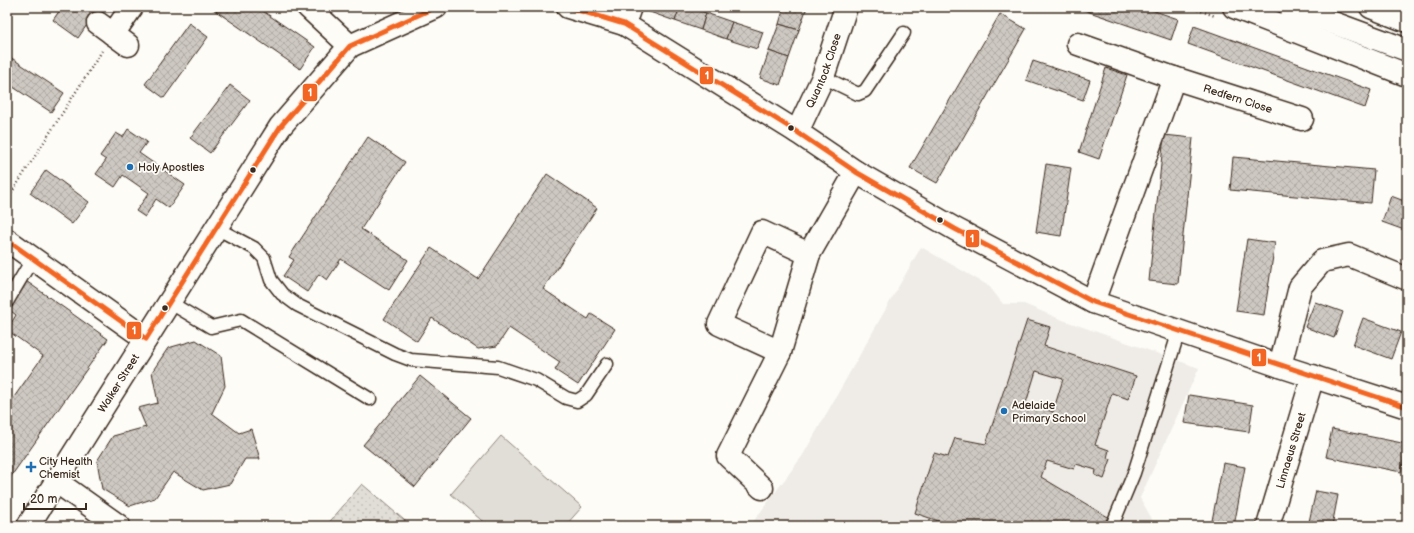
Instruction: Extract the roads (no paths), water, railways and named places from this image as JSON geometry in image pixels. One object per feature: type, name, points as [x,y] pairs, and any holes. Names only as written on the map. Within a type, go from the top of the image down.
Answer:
[{"type":"main road","points":[[113,34],[132,7]]},
{"type":"main road","points":[[308,7],[350,46]]},
{"type":"main road","name":"Walker Street","points":[[28,526],[280,127],[350,46],[436,7]]},
{"type":"main road","points":[[568,7],[627,16],[856,172],[954,228],[1093,302],[1280,366],[1407,407]]},
{"type":"main road","name":"Quantock Close","points":[[797,132],[823,77],[846,7]]},
{"type":"main road","points":[[1234,7],[1407,75]]},
{"type":"main road","points":[[1290,7],[1407,50]]},
{"type":"main road","points":[[1372,7],[1402,19]]},
{"type":"main road","name":"Redfern Close","points":[[1078,44],[1174,78],[1302,119]]},
{"type":"main road","points":[[1093,302],[1174,78]]},
{"type":"main road","points":[[762,488],[728,456],[780,352],[809,254],[856,172]]},
{"type":"main road","points":[[780,352],[719,324],[762,232],[809,254]]},
{"type":"main road","points":[[7,240],[146,339]]},
{"type":"main road","points":[[1280,366],[1300,288],[1322,262],[1349,256],[1405,278]]},
{"type":"main road","name":"Linnaeus Street","points":[[1268,526],[1313,376]]},
{"type":"main road","points":[[57,482],[119,526]]},
{"type":"lane","points":[[823,77],[858,94],[865,91],[904,33]]},
{"type":"lane","points":[[216,228],[254,248],[264,258],[270,280],[282,294],[297,305],[395,354],[411,360],[498,367],[536,380],[566,398],[576,401],[586,395],[607,364]]},
{"type":"lane","points":[[7,302],[33,258]]},
{"type":"lane","points":[[169,302],[211,327],[241,320],[370,400]]},
{"type":"lane","points":[[1112,526],[1134,473],[1179,331]]},
{"type":"place","name":"Holy Apostles","points":[[130,167]]},
{"type":"place","name":"Adelaide Primary School","points":[[1004,411]]},
{"type":"place","name":"City Health Chemist","points":[[31,467]]}]
